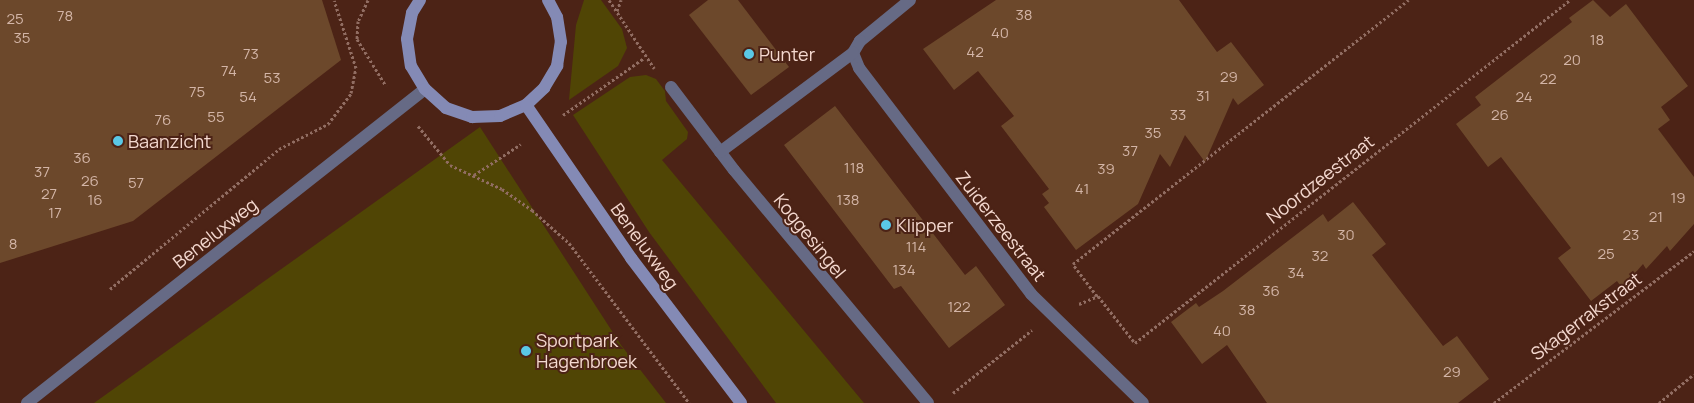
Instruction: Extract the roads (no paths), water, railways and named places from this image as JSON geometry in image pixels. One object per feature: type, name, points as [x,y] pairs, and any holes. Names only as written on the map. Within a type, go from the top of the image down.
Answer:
[{"type":"street","points":[[420,0],[412,13],[407,39],[411,66],[425,89],[446,108],[472,117],[500,116],[526,105],[544,88],[557,66],[561,42],[557,16],[548,0]]},
{"type":"street","points":[[720,152],[853,53],[867,33],[910,0]]},
{"type":"street","name":"Zuiderzeestraat","points":[[853,53],[866,79],[1051,316],[1143,403]]},
{"type":"street","name":"Koggesingel","points":[[672,87],[720,152],[928,403]]},
{"type":"street","name":"Beneluxweg","points":[[27,403],[404,108],[425,89]]},
{"type":"street","name":"Beneluxweg","points":[[526,105],[631,258],[741,403]]},
{"type":"place","name":"Punter","points":[[749,54]]},
{"type":"place","name":"Baanzicht","points":[[118,141]]},
{"type":"place","name":"Klipper","points":[[886,225]]},
{"type":"place","name":"Sportpark Hagenbroek","points":[[526,351]]}]
